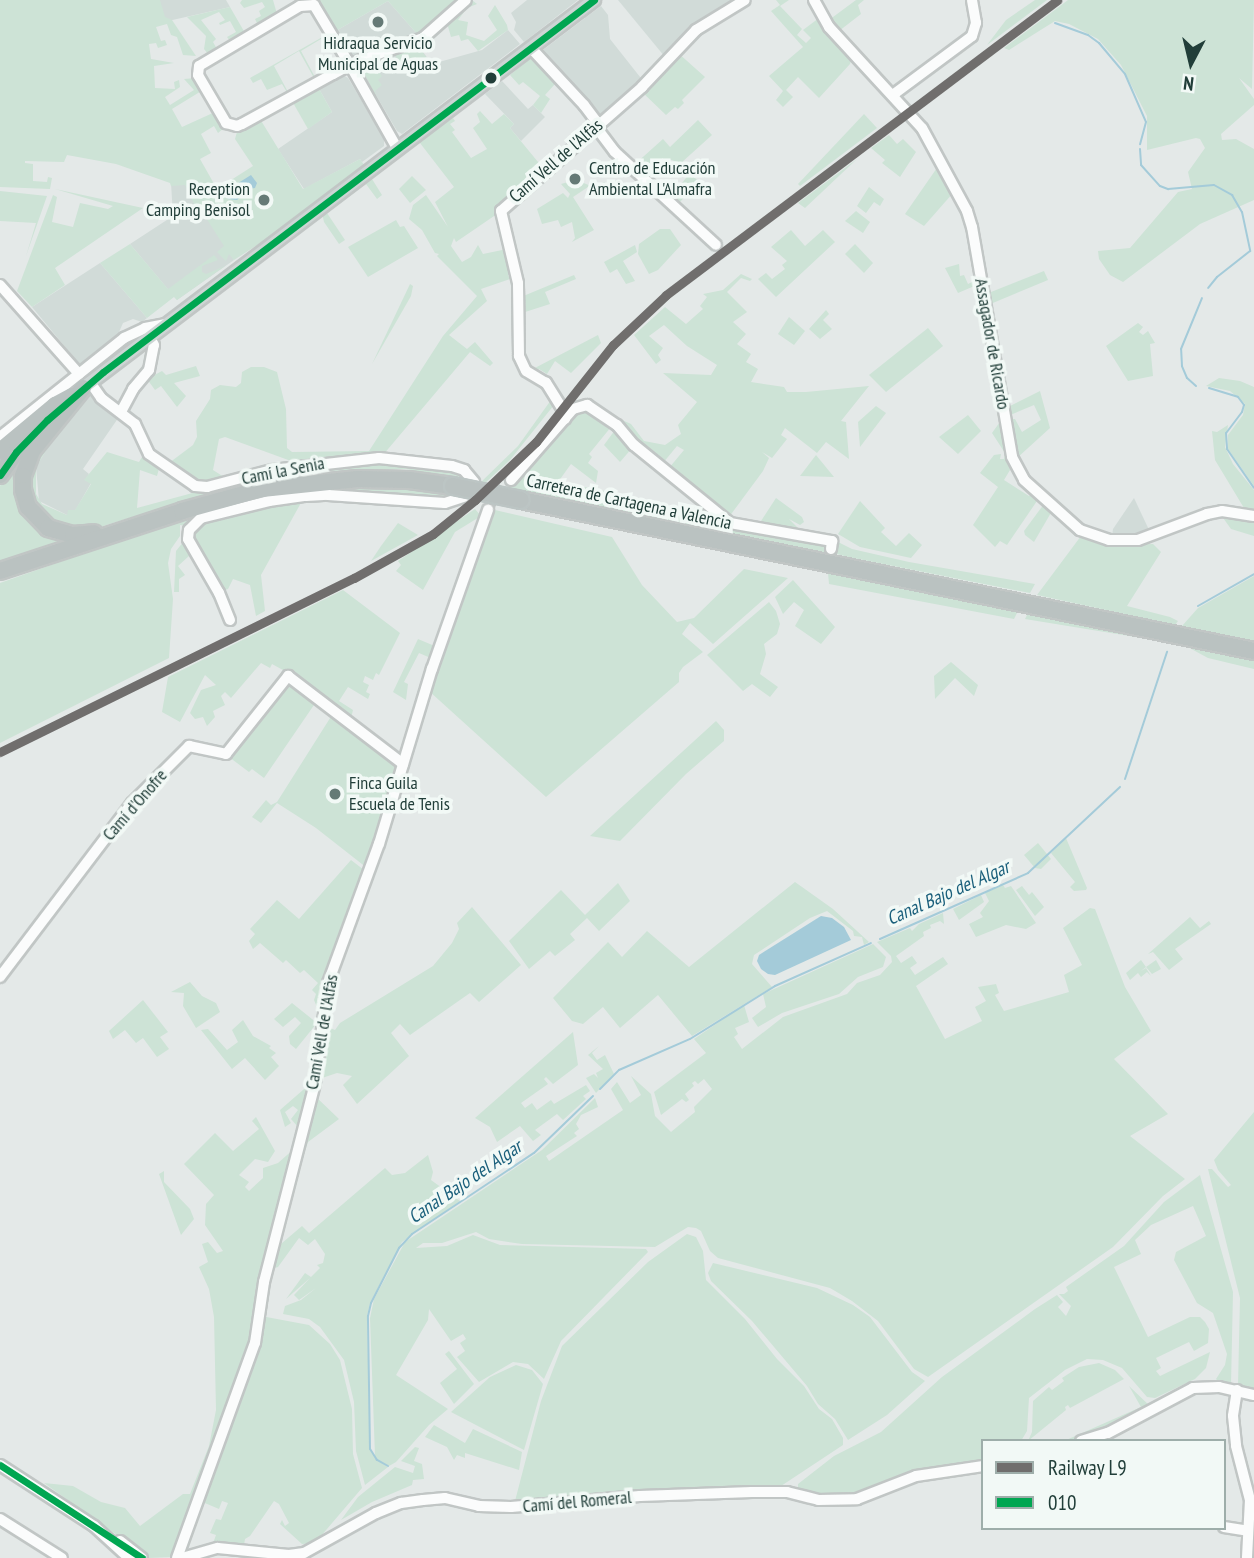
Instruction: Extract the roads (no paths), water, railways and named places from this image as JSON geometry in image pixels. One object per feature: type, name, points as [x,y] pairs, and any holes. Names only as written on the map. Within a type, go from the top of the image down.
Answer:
[{"type":"highway","points":[[0,451],[81,385]]},
{"type":"highway","points":[[0,475],[16,452],[81,385]]},
{"type":"highway","points":[[81,385],[40,439],[27,464],[24,497],[40,522],[55,531],[83,536],[178,506],[217,500]]},
{"type":"highway","name":"Carretera de Cartagena a Valencia","points":[[0,571],[217,500],[280,485],[330,479],[400,480],[458,492],[521,499],[1254,651]]},
{"type":"highway","points":[[0,577],[47,556]]},
{"type":"main road","points":[[81,385],[594,0]]},
{"type":"street","points":[[397,148],[350,65],[315,7],[307,4],[204,61],[198,72],[226,123],[234,127],[350,65],[423,38],[466,0]]},
{"type":"street","name":"Camí Vell de l'Alfàs","points":[[567,412],[546,383],[526,371],[519,356],[519,283],[501,211],[642,87],[696,30],[745,0]]},
{"type":"street","name":"Assagador de Ricardo","points":[[814,0],[829,27],[894,94],[934,147],[972,227],[1012,457],[1024,480],[1080,530],[1109,540],[1138,540],[1215,512],[1254,516]]},
{"type":"street","points":[[894,94],[976,31],[972,0]]},
{"type":"street","points":[[531,48],[584,105],[615,152],[716,245]]},
{"type":"street","name":"Camí la Senia","points":[[0,285],[81,385],[122,410],[139,430],[149,454],[195,486],[207,486],[272,470],[379,458],[452,466],[464,470],[474,482]]},
{"type":"street","points":[[0,437],[81,385],[133,332],[165,324]]},
{"type":"street","points":[[122,410],[133,388],[149,369],[154,345],[149,336]]},
{"type":"street","points":[[511,480],[567,412],[587,405],[617,425],[634,445],[730,523],[832,545]]},
{"type":"street","name":"Camí la Senia","points":[[230,620],[213,581],[188,539],[189,530],[201,518],[269,501],[306,496],[328,495],[445,503],[458,492]]},
{"type":"street","name":"Camí Vell de l'Alfàs","points":[[179,1558],[254,1343],[264,1282],[315,1083],[328,983],[379,844],[432,669],[488,510]]},
{"type":"street","name":"Camí d'Onofre","points":[[0,977],[132,803],[189,746],[226,754],[288,676],[403,764]]},
{"type":"street","points":[[1088,1439],[1108,1433],[1193,1388],[1237,1390],[1254,1395]]},
{"type":"street","points":[[1237,1390],[1233,1416],[1236,1446],[1250,1500],[1247,1558]]},
{"type":"street","points":[[0,1465],[142,1558]]},
{"type":"street","name":"Camí del Romeral","points":[[179,1558],[218,1548],[289,1555],[304,1553],[376,1513],[401,1503],[423,1500],[445,1498],[479,1506],[511,1507],[640,1496],[752,1492],[787,1492],[818,1500],[857,1499],[916,1476],[981,1466]]},
{"type":"street","points":[[0,1519],[62,1558]]},
{"type":"street","points":[[94,1526],[129,1558]]},
{"type":"street","points":[[1222,1530],[1248,1531]]},
{"type":"water","points":[[251,175],[257,183],[255,188],[248,189],[237,200],[228,199],[227,190]]},
{"type":"water","points":[[821,916],[832,918],[844,927],[851,940],[775,975],[761,969],[757,961],[759,955]]},
{"type":"waterway","points":[[1055,23],[1088,35],[1099,43],[1125,74],[1146,122],[1140,144]]},
{"type":"waterway","points":[[1140,149],[1141,165],[1160,186],[1168,189],[1214,185],[1232,195],[1242,212],[1250,251],[1217,277],[1208,288]]},
{"type":"waterway","points":[[1196,386],[1187,378],[1182,366],[1181,349],[1202,298]]},
{"type":"waterway","points":[[1209,388],[1238,397],[1244,405],[1242,412],[1226,433],[1227,449],[1254,488]]},
{"type":"waterway","name":"Canal Bajo del Algar","points":[[1198,606],[1254,574]]},
{"type":"waterway","name":"Canal Bajo del Algar","points":[[1125,779],[1167,652]]},
{"type":"waterway","name":"Canal Bajo del Algar","points":[[880,939],[1028,873],[1120,787]]},
{"type":"waterway","name":"Canal Bajo del Algar","points":[[600,1089],[619,1070],[690,1039],[775,986],[871,943]]},
{"type":"waterway","name":"Canal Bajo del Algar","points":[[388,1466],[377,1460],[370,1449],[368,1316],[371,1303],[399,1248],[412,1234],[534,1153],[593,1096]]},
{"type":"tunnel","points":[[488,510],[496,495],[511,480]]},
{"type":"rail line","name":"L9","points":[[0,752],[354,578],[433,534],[475,500],[536,442],[613,345],[666,295],[1057,0]]},
{"type":"place","name":"Hidraqua Servicio Municipal de Aguas","points":[[378,22]]},
{"type":"place","name":"Centro de Educación Ambiental L'Almafra","points":[[575,179]]},
{"type":"place","name":"Reception Camping Benisol","points":[[264,200]]},
{"type":"place","name":"Finca Guila Escuela de Tenis","points":[[335,794]]}]
